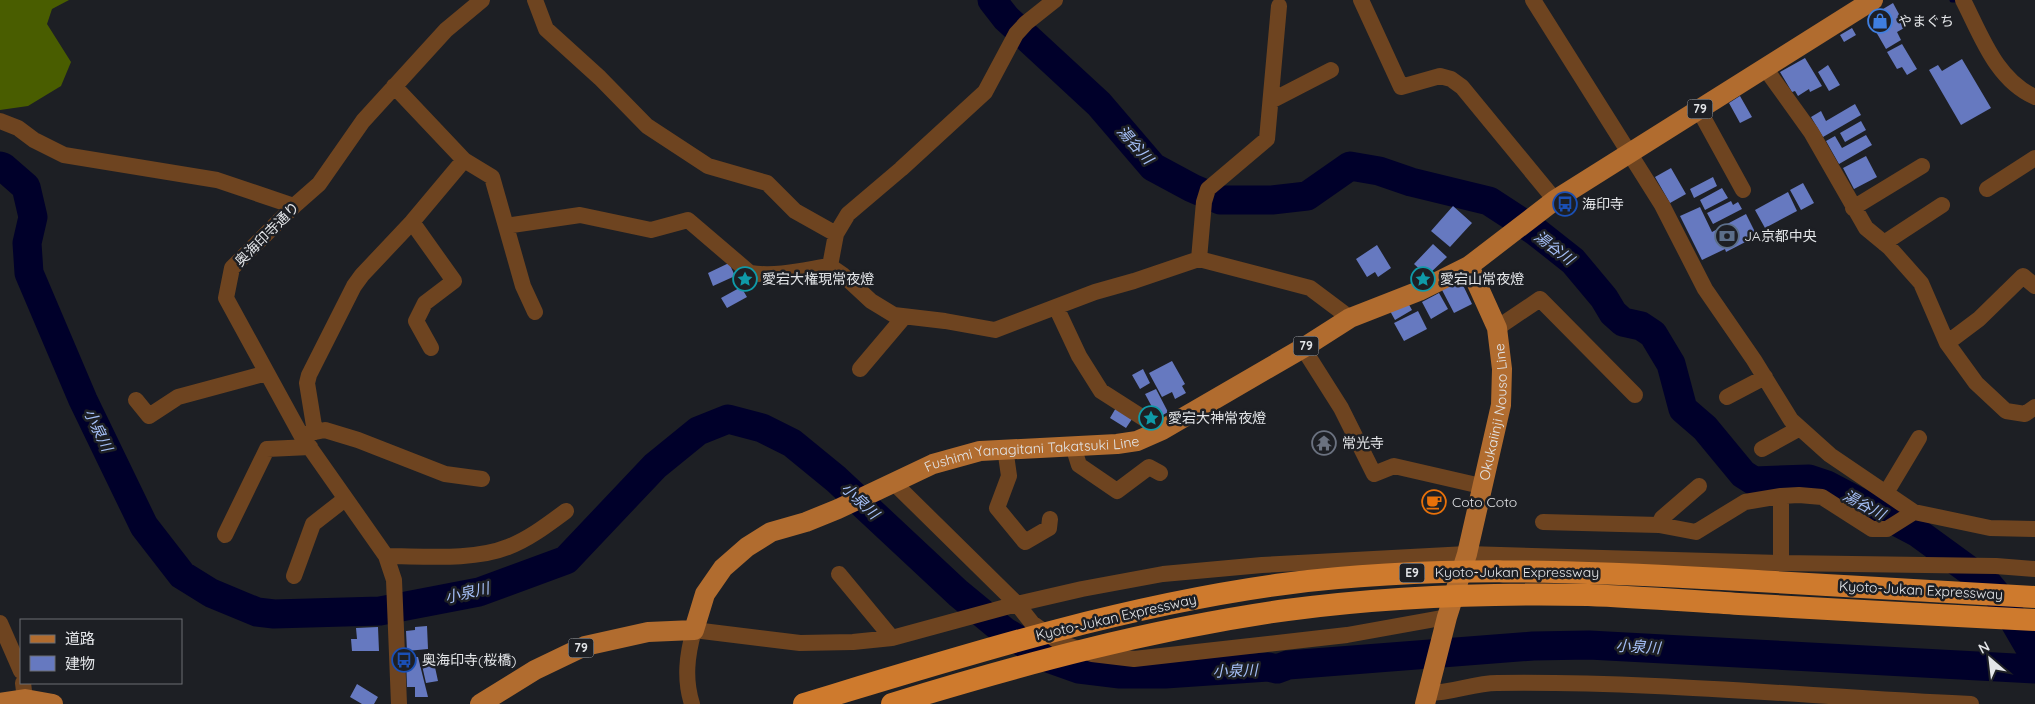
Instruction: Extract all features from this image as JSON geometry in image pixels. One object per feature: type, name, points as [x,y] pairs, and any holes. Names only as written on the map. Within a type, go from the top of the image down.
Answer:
[{"type":"highway","name":"Kyoto-Jukan Expressway","points":[[804,704],[992,647],[1097,619],[1174,602],[1286,584],[1389,574],[1481,571],[1588,571],[2035,597]]},
{"type":"highway","name":"Kyoto-Jukan Expressway","points":[[892,704],[1017,667],[1102,645],[1197,625],[1289,610],[1389,600],[1480,596],[1588,596],[2035,620]]},
{"type":"main road","name":"Fushimi Yanagitani Takatsuki Line","points":[[694,630],[705,594],[723,568],[747,547],[770,532],[806,522],[838,509],[932,464],[980,451],[1005,448],[1117,444],[1138,441],[1162,430],[1303,348],[1350,318],[1419,290],[1470,266],[1555,200],[1873,0]]},
{"type":"main road","name":"Okukaiinji Nouso Line","points":[[1436,695],[1446,622],[1467,554],[1481,486],[1502,405],[1502,369],[1497,328],[1470,266]]},
{"type":"main road","name":"79","points":[[480,704],[535,670],[585,646],[648,632],[694,630]]},
{"type":"main road","points":[[0,703],[24,691],[53,704]]},
{"type":"street","name":"奥海印寺通り","points":[[399,704],[394,580],[386,556],[345,499],[267,373],[226,298],[232,268],[294,206],[319,184],[363,120],[446,30],[482,0]]},
{"type":"street","points":[[535,0],[546,29],[600,78],[647,126],[708,166],[767,183],[795,211],[836,234]]},
{"type":"street","points":[[830,266],[836,234],[848,214],[986,92],[1021,28],[1055,0]]},
{"type":"street","points":[[1360,0],[1401,87],[1440,76],[1451,79],[1462,86],[1555,200]]},
{"type":"street","points":[[1533,0],[1662,205],[1705,289],[1791,420],[1830,455],[1886,493],[1901,520]]},
{"type":"street","points":[[1963,0],[2001,71],[2014,84],[2035,97]]},
{"type":"street","points":[[1199,259],[1206,196],[1267,139],[1279,2]]},
{"type":"street","points":[[1765,68],[1811,132],[1866,228],[1884,243],[1921,283],[1947,343],[1976,383],[2006,411],[2025,414],[2035,407]]},
{"type":"street","points":[[1271,101],[1331,70]]},
{"type":"street","points":[[394,86],[464,160],[492,177],[523,286],[535,312]]},
{"type":"street","points":[[1699,110],[1743,190]]},
{"type":"street","points":[[0,120],[18,128],[34,140],[64,155],[217,180],[294,206]]},
{"type":"street","points":[[308,438],[307,383],[309,375],[354,286],[412,222],[464,160]]},
{"type":"street","points":[[1987,188],[2033,163]]},
{"type":"street","points":[[1853,208],[1922,166]]},
{"type":"street","points":[[1884,243],[1942,205]]},
{"type":"street","points":[[506,226],[580,215],[651,230],[688,220],[750,273],[762,275],[788,273],[830,266],[844,275],[871,300],[894,316],[995,330],[1095,292],[1199,259],[1310,288],[1350,318]]},
{"type":"street","points":[[412,222],[454,281],[425,303],[416,321],[431,348]]},
{"type":"street","points":[[1947,343],[1978,319],[2023,276],[2035,286]]},
{"type":"street","points":[[1497,328],[1540,299],[1635,395]]},
{"type":"street","points":[[1056,308],[1079,356],[1101,391],[1162,430]]},
{"type":"street","points":[[860,369],[904,317]]},
{"type":"street","points":[[1303,348],[1341,408],[1374,474],[1394,466],[1481,486]]},
{"type":"street","points":[[136,400],[149,416],[178,397],[267,373]]},
{"type":"street","points":[[1727,397],[1764,377]]},
{"type":"street","points":[[1762,449],[1800,428]]},
{"type":"street","points":[[226,535],[267,449],[308,438],[325,430],[358,440],[445,474],[482,479]]},
{"type":"street","points":[[1886,493],[1918,438]]},
{"type":"street","points":[[1072,446],[1079,465],[1117,491],[1149,467],[1160,473]]},
{"type":"street","points":[[1005,448],[1009,476],[997,508],[1025,542],[1049,528],[1050,519]]},
{"type":"street","points":[[891,483],[1032,623],[1059,642],[1092,654],[1134,659],[1446,622]]},
{"type":"street","points":[[1659,525],[1662,518],[1698,486]]},
{"type":"street","points":[[1543,522],[1659,525],[1696,532],[1745,502],[1799,495],[1822,497],[1872,529],[1901,520],[2035,530]]},
{"type":"street","points":[[1781,496],[1781,563]]},
{"type":"street","points":[[294,576],[313,524],[345,499]]},
{"type":"street","points":[[386,556],[476,555],[507,548],[536,533],[566,511]]},
{"type":"street","points":[[692,704],[686,673],[688,649],[694,630],[800,644],[892,638],[1014,605],[1082,589],[1163,574],[1262,565],[1467,554],[1781,563],[1996,566],[2035,569]]},
{"type":"street","points":[[839,574],[892,638]]},
{"type":"street","points":[[0,623],[20,669]]},
{"type":"street","points":[[1436,695],[1494,682],[1661,686],[1971,704]]},
{"type":"green space","points":[[0,0],[69,0],[52,9],[47,24],[71,62],[61,86],[28,106],[0,110]]},
{"type":"building","points":[[1893,3],[1906,27],[1897,32],[1901,40],[1886,49],[1868,18]]},
{"type":"building","points":[[1852,28],[1856,35],[1844,42],[1840,35]]},
{"type":"building","points":[[1902,44],[1917,69],[1907,75],[1902,67],[1897,69],[1887,52]]},
{"type":"building","points":[[1805,58],[1822,86],[1810,92],[1809,89],[1798,96],[1795,91],[1792,92],[1780,72]]},
{"type":"building","points":[[1962,59],[1991,108],[1961,125],[1929,70],[1938,65],[1942,71]]},
{"type":"building","points":[[1828,65],[1840,85],[1829,91],[1818,72]]},
{"type":"building","points":[[1740,96],[1752,117],[1740,123],[1729,103]]},
{"type":"building","points":[[1855,104],[1861,115],[1823,137],[1811,117],[1821,111],[1826,121]]},
{"type":"building","points":[[1861,121],[1866,130],[1845,142],[1840,133]]},
{"type":"building","points":[[1866,135],[1872,145],[1839,164],[1826,141],[1835,136],[1842,148]]},
{"type":"building","points":[[1866,156],[1877,177],[1854,189],[1843,168]]},
{"type":"building","points":[[1671,168],[1686,194],[1670,203],[1655,177]]},
{"type":"building","points":[[1713,177],[1717,186],[1694,198],[1690,189]]},
{"type":"building","points":[[1803,183],[1814,203],[1801,210],[1790,190]]},
{"type":"building","points":[[1722,188],[1728,198],[1705,210],[1700,200]]},
{"type":"building","points":[[1788,192],[1797,211],[1765,228],[1755,210]]},
{"type":"building","points":[[1731,201],[1733,205],[1738,202],[1742,209],[1713,224],[1707,213]]},
{"type":"building","points":[[1453,206],[1472,223],[1450,247],[1431,231]]},
{"type":"building","points":[[1700,207],[1712,232],[1746,214],[1757,236],[1726,252],[1725,249],[1702,260],[1680,216]]},
{"type":"building","points":[[1433,244],[1447,257],[1427,276],[1414,264]]},
{"type":"building","points":[[1377,245],[1391,268],[1378,277],[1375,272],[1367,277],[1356,259]]},
{"type":"building","points":[[729,263],[735,276],[713,286],[708,273]]},
{"type":"building","points":[[1461,281],[1472,304],[1454,313],[1442,290]]},
{"type":"building","points":[[741,287],[747,297],[727,308],[721,298]]},
{"type":"building","points":[[1439,293],[1448,309],[1431,319],[1422,302]]},
{"type":"building","points":[[1407,301],[1412,310],[1395,320],[1390,311]]},
{"type":"building","points":[[1418,311],[1427,329],[1404,341],[1394,323]]},
{"type":"building","points":[[1172,361],[1185,384],[1182,386],[1186,393],[1175,399],[1172,392],[1162,397],[1149,373]]},
{"type":"building","points":[[1143,369],[1150,383],[1140,389],[1132,375]]},
{"type":"building","points":[[1156,389],[1168,412],[1158,418],[1145,394]]},
{"type":"building","points":[[1117,406],[1134,416],[1126,428],[1110,418]]},
{"type":"building","points":[[427,626],[428,649],[407,651],[406,631],[415,630],[415,627]]},
{"type":"building","points":[[378,627],[379,651],[352,651],[351,639],[357,639],[356,628]]},
{"type":"building","points":[[406,657],[418,657],[428,697],[415,697],[415,687],[407,687]]},
{"type":"building","points":[[433,658],[438,681],[426,683],[421,661]]},
{"type":"building","points":[[357,684],[378,697],[374,704],[362,704],[350,697]]},
{"type":"waterway","name":"湯谷川","points":[[992,0],[1006,18],[1099,104],[1153,167],[1192,188],[1220,200],[1272,200],[1307,196],[1350,166],[1379,171],[1411,182],[1489,201],[1535,231],[1573,261],[1604,298],[1613,313],[1623,322],[1641,326],[1653,334],[1671,364],[1683,409],[1705,428],[1743,474],[1754,481],[1809,479],[1827,485],[1918,533],[1988,584],[2003,602],[2035,657]]},
{"type":"waterway","points":[[1952,0],[1959,0]]},
{"type":"waterway","name":"小泉川","points":[[0,166],[26,187],[33,217],[27,243],[29,273],[83,400],[144,526],[182,575],[211,593],[257,612],[274,614],[380,611],[479,592],[566,560],[655,466],[698,431],[728,419],[762,428],[792,443],[836,479],[958,593],[1004,631],[1048,658],[1079,669],[1120,674],[1165,674],[1268,667],[1277,669],[1288,665],[1533,646],[1589,645],[2035,669]]},
{"type":"place","name":"やまぐち","points":[[1880,21]]},
{"type":"place","name":"海印寺","points":[[1565,204]]},
{"type":"place","name":"JA京都中央","points":[[1727,236]]},
{"type":"place","name":"愛宕大権現常夜燈","points":[[745,279]]},
{"type":"place","name":"愛宕山常夜燈","points":[[1423,279]]},
{"type":"place","name":"愛宕大神常夜燈","points":[[1151,418]]},
{"type":"place","name":"常光寺","points":[[1324,443]]},
{"type":"place","name":"Coto Coto","points":[[1434,502]]},
{"type":"place","name":"奥海印寺(桜橋)","points":[[404,660]]}]
